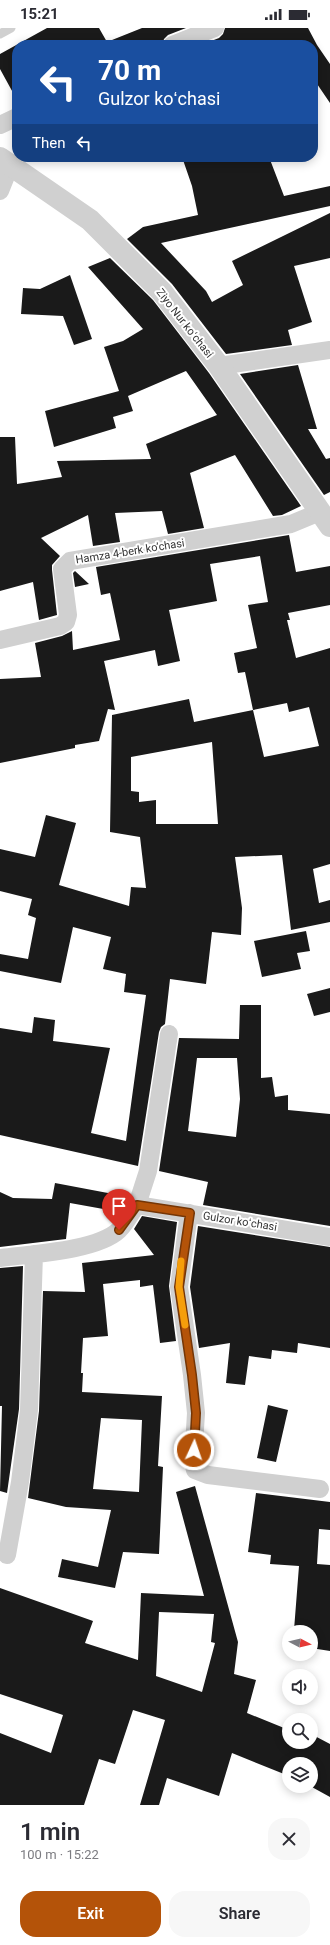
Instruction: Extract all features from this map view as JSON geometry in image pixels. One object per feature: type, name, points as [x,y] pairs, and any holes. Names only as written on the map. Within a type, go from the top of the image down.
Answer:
[{"type":"street","points":[[185,40],[215,28]]},
{"type":"street","points":[[0,125],[12,119]]},
{"type":"street","points":[[0,191],[5,162]]},
{"type":"street","name":"Ziyo Nur koʻchasi","points":[[5,162],[90,220],[162,292],[219,366],[325,519]]},
{"type":"street","points":[[219,366],[330,350]]},
{"type":"street","name":"Hamza 4-berk koʼchasi","points":[[0,640],[60,626],[66,622],[68,615],[62,569],[70,561],[325,519]]},
{"type":"street","points":[[0,1258],[88,1245],[105,1239],[119,1230],[137,1205],[148,1171],[169,1034]]},
{"type":"street","name":"Gulzor koʻchasi","points":[[137,1205],[330,1237]]},
{"type":"street","points":[[190,1213],[179,1287],[194,1390],[196,1413],[193,1462],[195,1470],[208,1475],[320,1490]]},
{"type":"street","points":[[7,1555],[20,1482],[29,1410],[34,1254]]},
{"type":"lane","points":[[0,34],[11,28]]},
{"type":"building","points":[[47,28],[99,28],[106,40],[25,40]]},
{"type":"building","points":[[142,28],[186,28],[168,35],[164,39],[112,40]]},
{"type":"building","points":[[225,28],[308,28],[314,40],[214,40],[223,34]]},
{"type":"building","points":[[318,46],[330,64],[330,103],[318,85]]},
{"type":"building","points":[[12,47],[12,91],[0,69],[0,54]]},
{"type":"building","points":[[184,162],[271,162],[284,196],[330,186],[330,206],[161,243],[206,291],[212,302],[243,285],[232,261],[330,213],[330,258],[294,266],[312,322],[288,330],[292,345],[226,354],[172,284],[127,239],[143,227],[198,215],[192,186]]},
{"type":"building","points":[[110,258],[153,300],[209,373],[301,506],[282,515],[273,516],[235,455],[190,473],[204,528],[168,534],[162,511],[115,513],[120,542],[93,546],[88,515],[41,538],[60,556],[52,565],[57,615],[39,620],[33,582],[0,591],[0,437],[15,437],[17,484],[62,477],[57,461],[151,459],[146,444],[217,415],[186,371],[128,396],[133,411],[113,417],[116,428],[54,447],[45,411],[119,391],[104,347],[123,341],[143,329],[88,267]]},
{"type":"building","points":[[70,275],[92,339],[74,345],[63,316],[21,314],[23,288],[40,289]]},
{"type":"building","points":[[298,365],[317,429],[308,429],[326,459],[330,458],[330,492],[324,495],[240,374]]},
{"type":"building","points":[[289,535],[296,572],[330,566],[330,605],[288,613],[290,620],[287,620],[296,658],[330,648],[330,864],[313,869],[319,903],[330,900],[330,922],[291,930],[282,855],[235,857],[242,908],[241,935],[212,932],[206,984],[170,979],[165,1024],[161,1027],[159,1032],[138,1166],[0,1135],[0,1028],[32,1033],[34,1017],[55,1020],[53,1041],[110,1048],[91,1133],[126,1141],[146,995],[124,992],[126,974],[103,969],[111,937],[73,927],[61,983],[0,971],[0,954],[28,959],[36,918],[28,915],[32,899],[0,891],[0,849],[35,857],[46,815],[76,823],[59,885],[129,906],[131,887],[146,888],[140,837],[110,832],[112,715],[189,699],[194,722],[253,710],[245,672],[238,673],[234,653],[257,648],[248,605],[268,602],[260,556],[210,564],[217,601],[169,610],[180,661],[158,666],[155,650],[104,661],[115,710],[108,709],[99,741],[75,745],[75,748],[0,763],[0,679],[41,677],[35,643],[62,636],[72,631],[73,650],[120,640],[110,593],[101,595],[96,567]],"holes":[[[287,703],[289,712],[309,707],[319,746],[264,757],[253,710]],[[212,742],[218,824],[156,824],[156,800],[139,802],[139,792],[131,791],[131,757]]]},
{"type":"building","points":[[75,571],[89,584],[75,587],[73,573]]},
{"type":"building","points":[[306,931],[310,951],[297,953],[301,969],[262,977],[254,941]]},
{"type":"building","points":[[330,988],[330,1012],[314,1016],[307,994]]},
{"type":"building","points":[[240,1005],[261,1005],[261,1078],[272,1077],[275,1097],[288,1095],[288,1110],[330,1114],[330,1226],[203,1205],[208,1182],[159,1171],[179,1038],[239,1039]],"holes":[[[197,1058],[237,1058],[240,1099],[236,1137],[188,1131]]]},
{"type":"building","points":[[55,1183],[129,1197],[120,1212],[70,1203],[66,1239],[0,1247],[0,1192],[13,1198],[52,1199]]},
{"type":"building","points":[[142,1216],[177,1222],[169,1286],[176,1341],[160,1343],[153,1285],[140,1287],[140,1280],[103,1284],[108,1336],[83,1338],[81,1373],[83,1373],[82,1392],[162,1396],[158,1466],[163,1467],[159,1554],[123,1552],[115,1588],[58,1577],[62,1559],[98,1567],[111,1510],[66,1507],[28,1498],[39,1411],[43,1291],[85,1292],[82,1263],[154,1255],[134,1229]],"holes":[[[101,1418],[142,1420],[139,1492],[93,1489]]]},
{"type":"building","points":[[198,1226],[330,1247],[330,1348],[298,1343],[297,1353],[272,1350],[271,1359],[249,1356],[245,1385],[226,1383],[230,1343],[199,1348],[190,1287]]},
{"type":"building","points":[[23,1266],[19,1409],[7,1493],[0,1491],[2,1406],[0,1406],[0,1268]]},
{"type":"building","points":[[268,1405],[288,1410],[276,1462],[257,1458]]},
{"type":"building","points":[[195,1486],[238,1642],[234,1674],[256,1680],[247,1713],[282,1727],[282,1749],[318,1749],[318,1738],[330,1744],[330,1797],[318,1790],[318,1757],[282,1757],[282,1773],[232,1753],[219,1796],[167,1778],[159,1805],[140,1805],[165,1720],[133,1710],[115,1764],[99,1759],[84,1805],[0,1805],[0,1733],[51,1753],[63,1715],[0,1694],[0,1588],[93,1621],[85,1643],[138,1660],[141,1593],[204,1596],[176,1492]],"holes":[[[159,1612],[214,1614],[211,1642],[215,1643],[202,1692],[156,1676]]]},
{"type":"building","points":[[256,1493],[330,1502],[330,1530],[319,1529],[317,1564],[330,1565],[330,1651],[318,1649],[318,1625],[294,1625],[299,1566],[270,1564],[271,1555],[248,1552]]},
{"type":"slow traffic","points":[[181,1261],[179,1287],[185,1325]]},
{"type":"route","points":[[119,1230],[137,1205],[190,1213],[179,1287],[196,1413],[194,1450]]}]
